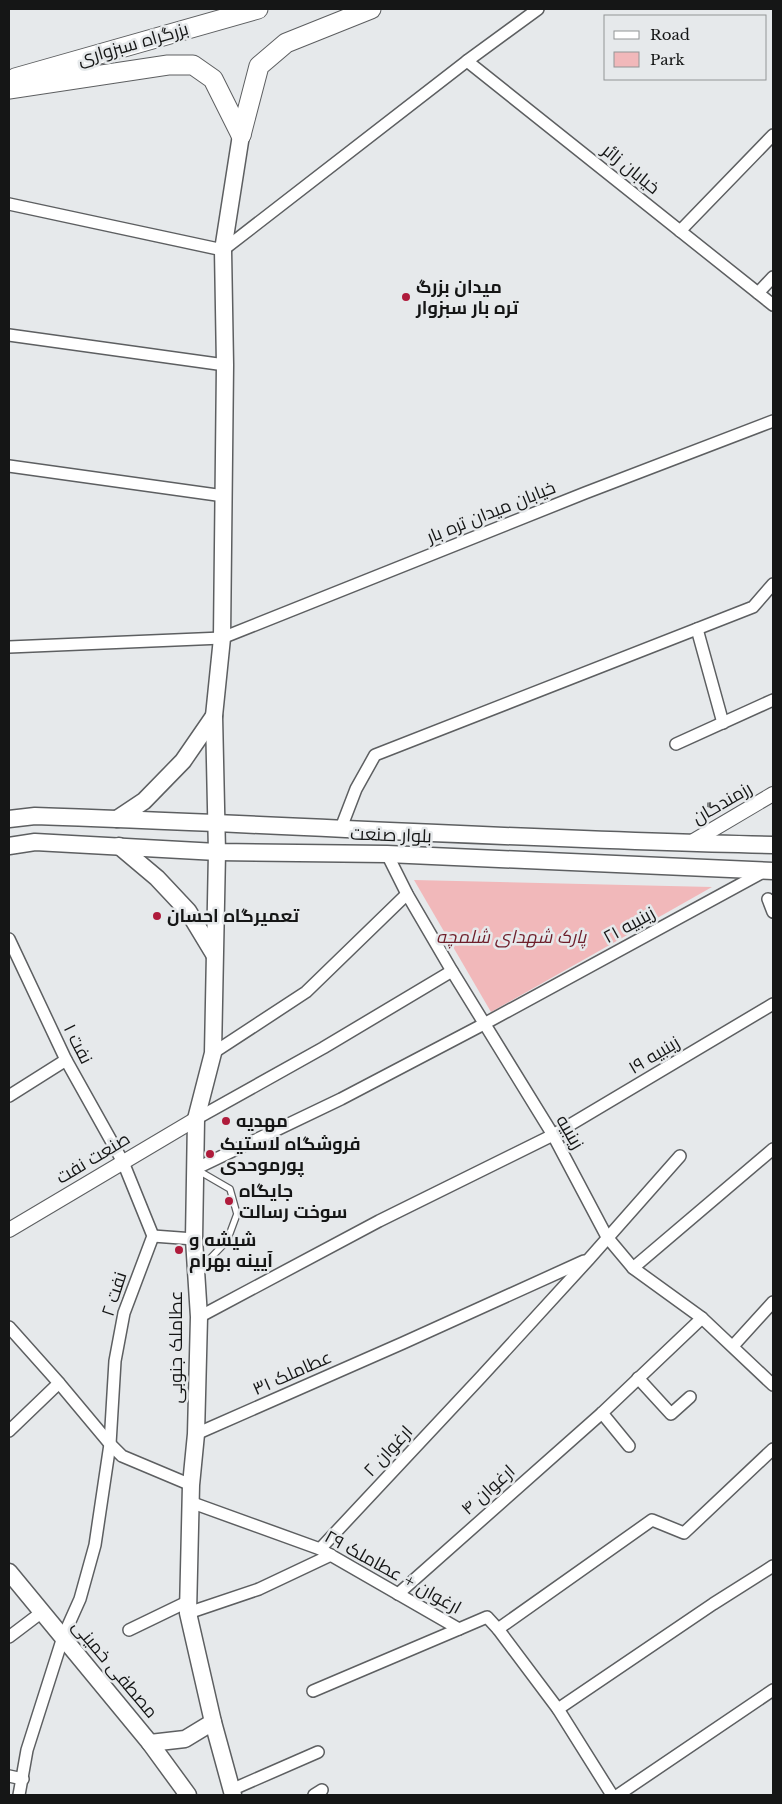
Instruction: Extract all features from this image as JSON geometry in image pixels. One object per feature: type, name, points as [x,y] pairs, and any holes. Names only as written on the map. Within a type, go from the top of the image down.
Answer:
[{"type":"highway","name":"بزرگراه سبزواری","points":[[9,80],[258,9]]},
{"type":"highway","points":[[241,135],[259,66],[286,43],[371,9]]},
{"type":"highway","points":[[9,90],[168,65],[193,65],[213,79],[241,135]]},
{"type":"main road","name":"عطاملک جنوبی","points":[[229,1793],[188,1607],[190,1502],[196,1434],[200,1317],[194,1239],[196,1118],[213,1053],[217,852],[214,716],[222,638],[226,365],[223,250],[241,135]]},
{"type":"main road","points":[[117,819],[144,801],[176,768],[214,716]]},
{"type":"main road","name":"بلوار صنعت","points":[[9,818],[35,816],[341,828],[452,835],[690,844],[773,845]]},
{"type":"main road","points":[[35,816],[35,842]]},
{"type":"main road","points":[[451,856],[452,835]]},
{"type":"main road","name":"بلوار صنعت","points":[[9,846],[35,842],[217,852],[451,856],[768,871]]},
{"type":"main road","points":[[119,846],[157,878],[188,911],[214,954]]},
{"type":"main road","name":"مصطفی خمینی","points":[[9,1572],[150,1743],[188,1795]]},
{"type":"main road","points":[[150,1743],[185,1739],[213,1722]]},
{"type":"street","points":[[9,204],[223,250],[467,61],[538,9]]},
{"type":"street","name":"خیابان زائر","points":[[467,61],[773,305]]},
{"type":"street","points":[[680,231],[773,135]]},
{"type":"street","points":[[758,293],[773,277]]},
{"type":"street","points":[[9,334],[226,365]]},
{"type":"street","name":"خیابان میدان تره بار","points":[[9,647],[222,638],[585,493],[773,421]]},
{"type":"street","points":[[9,466],[224,496]]},
{"type":"street","points":[[341,828],[356,789],[375,755],[753,607],[773,584]]},
{"type":"street","points":[[697,629],[723,723]]},
{"type":"street","points":[[676,744],[773,700]]},
{"type":"street","name":"رزمندگان","points":[[690,844],[773,794]]},
{"type":"street","name":"زینبیه","points":[[387,854],[407,894],[484,1024],[553,1135],[607,1237],[633,1268],[702,1318],[773,1385]]},
{"type":"street","name":"زینبیه ۲۱","points":[[195,1169],[341,1099],[768,871]]},
{"type":"street","points":[[213,1053],[306,992],[407,894]]},
{"type":"street","points":[[768,899],[773,912]]},
{"type":"street","name":"نفت ۱","points":[[9,939],[66,1060],[123,1162]]},
{"type":"street","points":[[196,1118],[322,1048],[452,970]]},
{"type":"street","name":"زینبیه ۱۹","points":[[200,1317],[379,1222],[553,1135],[773,1004]]},
{"type":"street","points":[[9,1096],[66,1060]]},
{"type":"street","name":"صنعت نفت","points":[[9,1230],[196,1118]]},
{"type":"street","points":[[633,1268],[773,1149]]},
{"type":"street","name":"ارغوان ۲","points":[[320,1549],[481,1377],[680,1156]]},
{"type":"street","points":[[123,1162],[154,1236],[194,1239]]},
{"type":"street","name":"نفت ۲","points":[[19,1795],[27,1750],[63,1637],[80,1599],[95,1545],[110,1444],[115,1361],[124,1313],[154,1236]]},
{"type":"street","name":"عطاملک ۳۱","points":[[196,1434],[589,1259]]},
{"type":"street","points":[[733,1346],[773,1302]]},
{"type":"street","name":"ارغوان ۴","points":[[398,1594],[602,1413],[702,1318]]},
{"type":"street","points":[[9,1327],[122,1456],[191,1485]]},
{"type":"street","points":[[638,1378],[671,1414],[690,1397]]},
{"type":"street","points":[[10,1425],[59,1383]]},
{"type":"street","points":[[602,1413],[629,1446]]},
{"type":"street","points":[[498,1629],[652,1520],[684,1533],[773,1449]]},
{"type":"street","name":"ارغوان + عطاملک ۲۹","points":[[190,1502],[320,1549],[459,1629],[486,1617],[498,1629],[558,1709],[612,1795]]},
{"type":"street","points":[[129,1630],[188,1607],[259,1589],[331,1555]]},
{"type":"street","points":[[558,1709],[713,1604],[773,1566]]},
{"type":"street","points":[[9,1637],[42,1612]]},
{"type":"street","points":[[313,1691],[459,1629]]},
{"type":"street","points":[[618,1795],[773,1690]]},
{"type":"street","points":[[229,1793],[318,1752]]},
{"type":"street","points":[[9,1776],[23,1779]]},
{"type":"lane","points":[[195,1169],[230,1189],[237,1214],[227,1240],[196,1273]]},
{"type":"green space","name":"پارک شهدای شلمچه","points":[[414,880],[712,887],[491,1012]]},
{"type":"place","name":"میدان بزرگ تره بار سبزوار","points":[[406,297]]},
{"type":"place","name":"تعمیرگاه احسان","points":[[157,916]]},
{"type":"place","name":"مهدیه","points":[[226,1121]]},
{"type":"place","name":"فروشگاه لاستیک پورموحدی","points":[[210,1154]]},
{"type":"place","name":"جایگاه سوخت رسالت","points":[[229,1201]]},
{"type":"place","name":"شیشه و آیینه بهرام","points":[[179,1250]]}]
